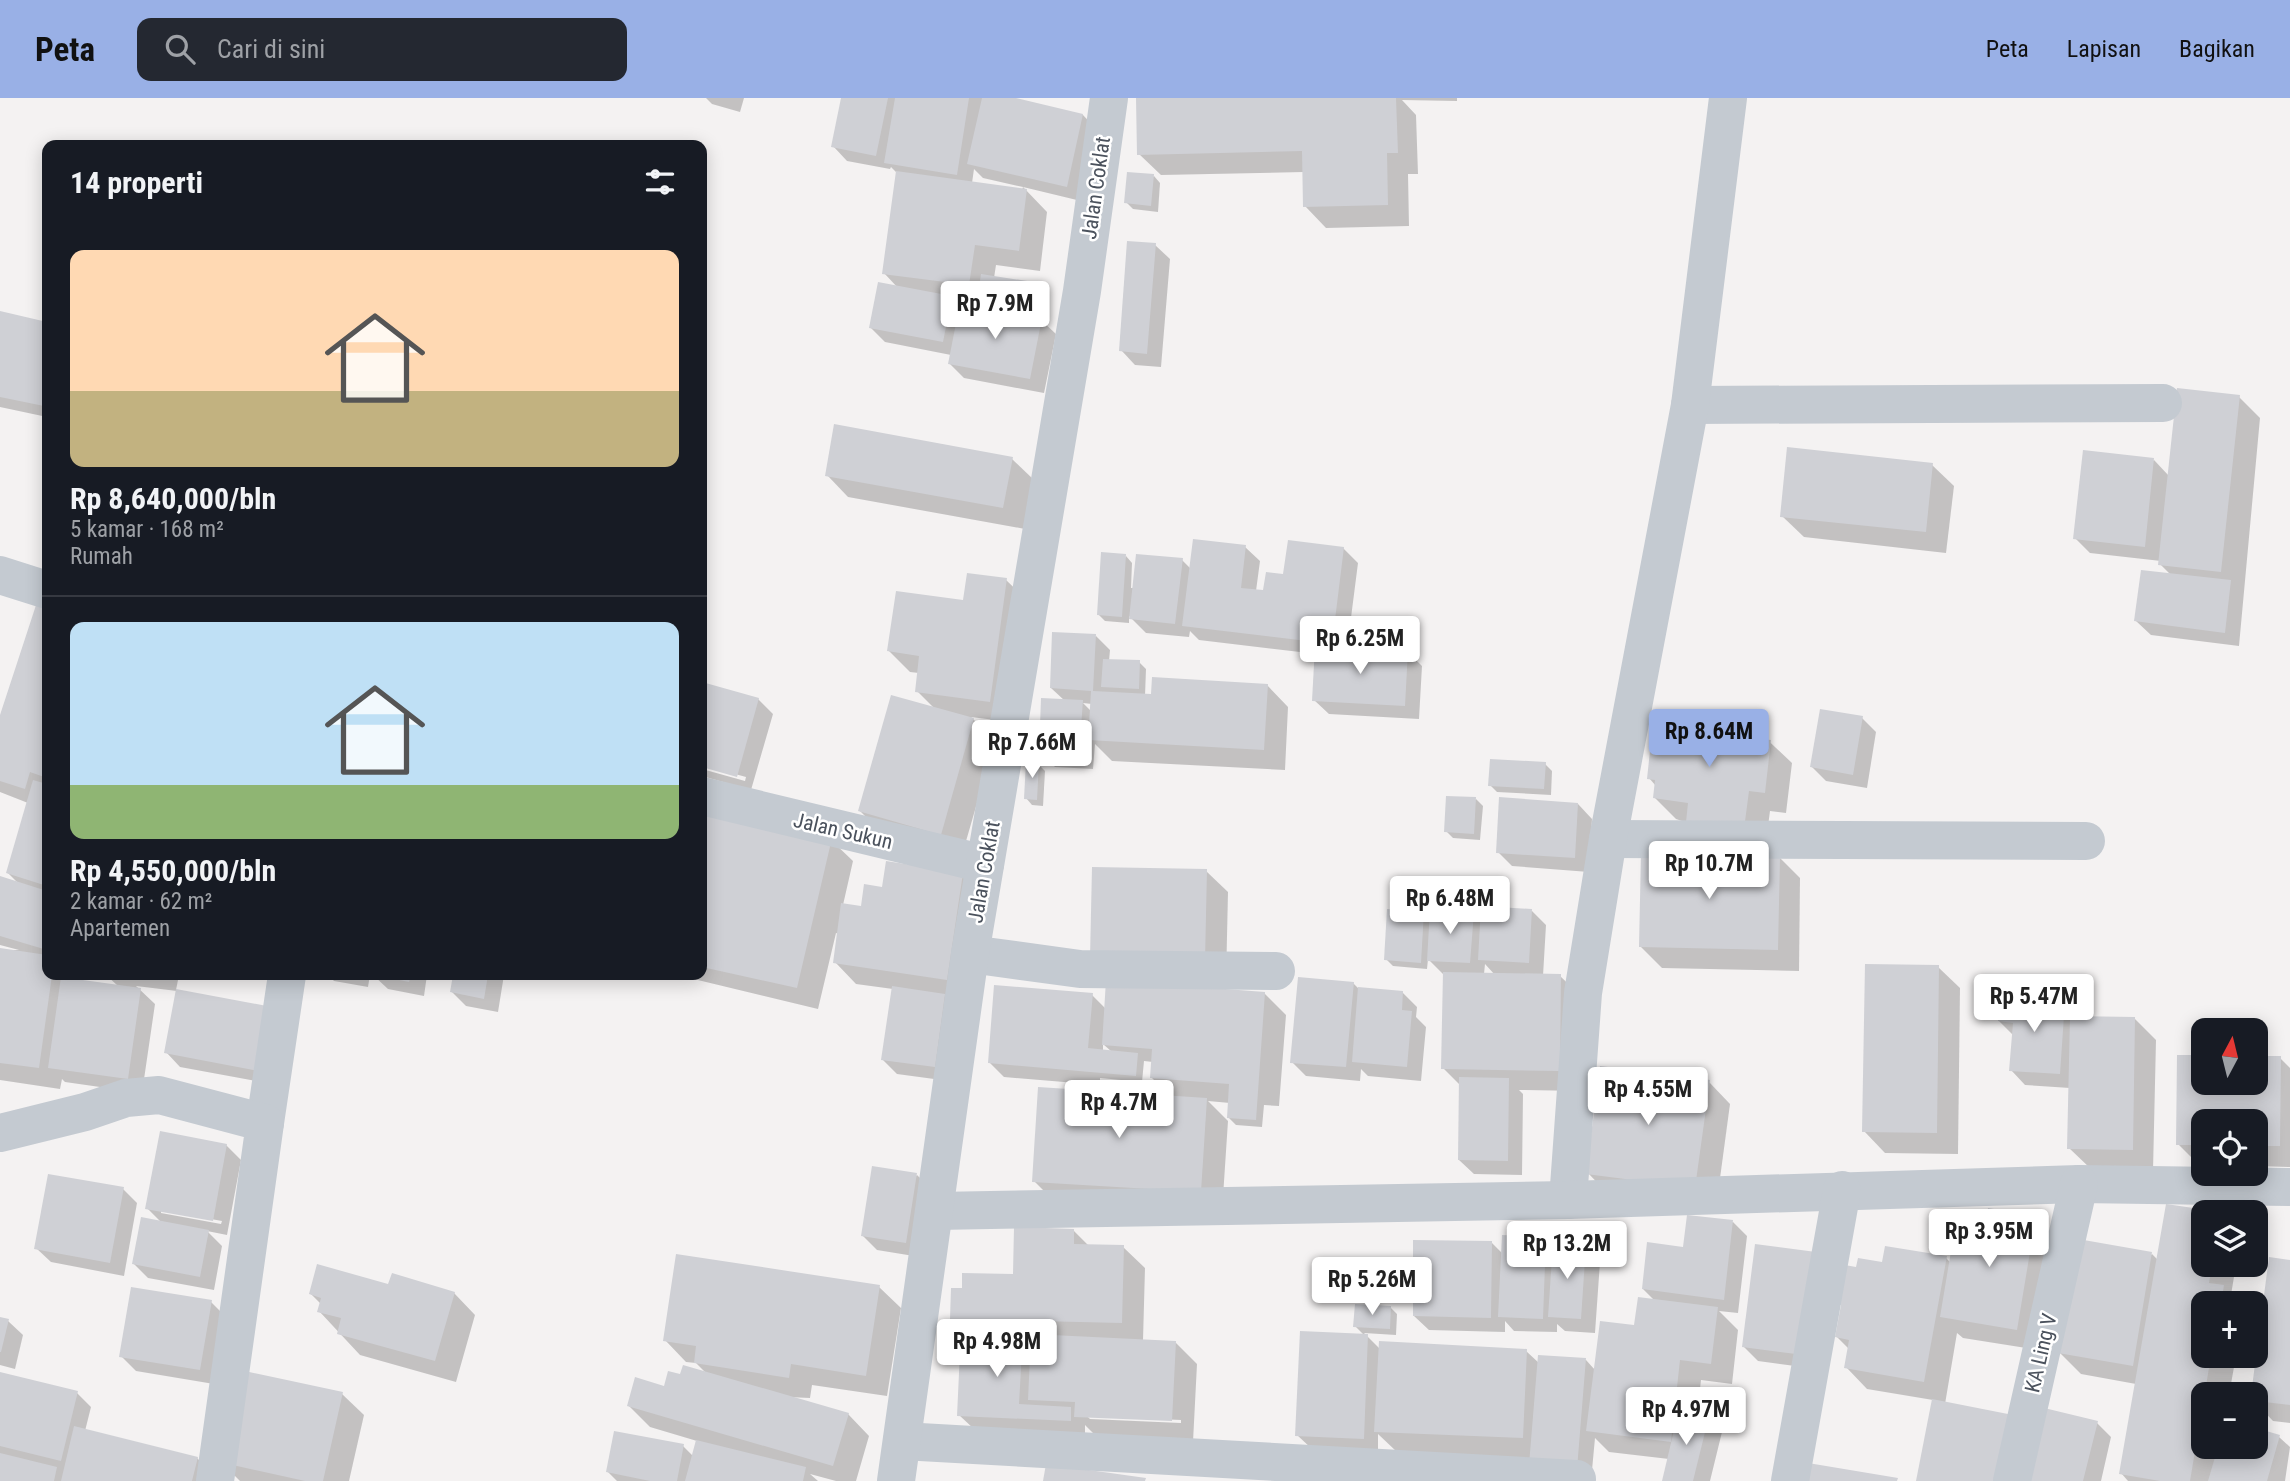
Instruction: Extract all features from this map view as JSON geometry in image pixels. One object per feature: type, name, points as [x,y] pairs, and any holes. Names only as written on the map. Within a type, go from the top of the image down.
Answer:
[{"type":"street","name":"Jalan Coklat","points":[[896,1481],[970,954],[1082,291],[1109,98]]},
{"type":"street","points":[[1568,1200],[1583,993],[1608,839],[1690,405],[1728,98]]},
{"type":"street","points":[[1690,405],[2163,403]]},
{"type":"street","points":[[0,575],[42,588]]},
{"type":"street","name":"Jalan Sukun","points":[[707,797],[985,864]]},
{"type":"street","points":[[1608,839],[2086,841]]},
{"type":"street","points":[[970,954],[1080,969],[1276,971]]},
{"type":"street","points":[[215,1481],[286,980]]},
{"type":"street","points":[[0,1133],[85,1112],[126,1098],[159,1094],[265,1122]]},
{"type":"street","points":[[936,1211],[1568,1200],[2079,1184],[2290,1187]]},
{"type":"street","name":"KA Ling V","points":[[2012,1481],[2079,1184]]},
{"type":"street","points":[[1790,1481],[1842,1190]]},
{"type":"street","points":[[902,1441],[1577,1479]]},
{"type":"building","points":[[841,98],[888,98],[876,156],[831,147]]},
{"type":"building","points":[[895,98],[969,98],[957,175],[884,163]]},
{"type":"building","points":[[982,98],[1016,98],[1083,114],[1067,187],[967,164]]},
{"type":"building","points":[[1136,98],[1396,98],[1398,153],[1387,153],[1388,205],[1303,207],[1302,151],[1137,155]]},
{"type":"building","points":[[896,171],[1027,189],[1019,251],[975,245],[969,285],[882,274]]},
{"type":"building","points":[[1127,172],[1154,174],[1151,206],[1124,203]]},
{"type":"building","points":[[1127,241],[1156,243],[1147,354],[1119,351]]},
{"type":"building","points":[[981,274],[1040,283],[1036,310],[977,301]]},
{"type":"building","points":[[878,282],[952,296],[943,342],[869,328]]},
{"type":"building","points":[[960,303],[1042,318],[1030,379],[948,364]]},
{"type":"building","points":[[0,311],[42,321],[42,406],[0,397]]},
{"type":"building","points":[[2177,388],[2240,395],[2221,572],[2158,565]]},
{"type":"building","points":[[834,424],[1013,457],[1003,508],[825,476]]},
{"type":"building","points":[[1787,447],[1933,463],[1926,532],[1780,517]]},
{"type":"building","points":[[2083,450],[2154,458],[2145,547],[2073,539]]},
{"type":"building","points":[[1193,539],[1246,545],[1241,588],[1263,590],[1266,572],[1283,574],[1288,540],[1344,547],[1332,644],[1182,626]]},
{"type":"building","points":[[1101,552],[1126,554],[1122,617],[1097,615]]},
{"type":"building","points":[[1136,554],[1183,558],[1175,624],[1129,619]]},
{"type":"building","points":[[2141,570],[2231,580],[2225,633],[2134,621]]},
{"type":"building","points":[[967,573],[1007,578],[990,702],[915,692],[919,656],[887,651],[896,591],[963,600]]},
{"type":"building","points":[[38,599],[42,600],[42,776],[30,772],[25,789],[0,781],[0,715]]},
{"type":"building","points":[[1052,632],[1096,634],[1093,691],[1151,694],[1152,677],[1268,684],[1264,750],[1088,740],[1091,691],[1050,688]]},
{"type":"building","points":[[1315,646],[1408,650],[1405,706],[1312,701]]},
{"type":"building","points":[[1103,659],[1140,660],[1139,689],[1101,687]]},
{"type":"building","points":[[707,683],[759,698],[737,777],[707,768]]},
{"type":"building","points":[[891,695],[974,718],[941,835],[858,811]]},
{"type":"building","points":[[1041,698],[1083,700],[1079,756],[1039,753]]},
{"type":"building","points":[[1820,709],[1863,716],[1853,775],[1810,767]]},
{"type":"building","points":[[1672,716],[1756,727],[1754,738],[1771,740],[1765,793],[1749,791],[1744,829],[1686,822],[1688,803],[1653,798],[1655,780],[1647,779],[1652,732],[1670,735]]},
{"type":"building","points":[[1490,759],[1546,762],[1544,789],[1488,786]]},
{"type":"building","points":[[1026,761],[1039,762],[1037,800],[1024,799]]},
{"type":"building","points":[[33,780],[42,783],[42,884],[6,873]]},
{"type":"building","points":[[1446,796],[1476,797],[1474,834],[1444,832]]},
{"type":"building","points":[[1499,797],[1578,803],[1575,858],[1496,853]]},
{"type":"building","points":[[707,809],[832,838],[797,988],[707,968]]},
{"type":"building","points":[[1641,852],[1780,855],[1778,950],[1639,947]]},
{"type":"building","points":[[886,861],[963,873],[947,980],[833,963],[841,903],[861,906],[864,884],[882,887]]},
{"type":"building","points":[[1092,867],[1207,869],[1205,961],[1090,958]]},
{"type":"building","points":[[0,876],[42,889],[42,949],[0,936]]},
{"type":"building","points":[[1481,906],[1532,909],[1529,963],[1478,960]]},
{"type":"building","points":[[1387,909],[1424,911],[1421,963],[1384,960]]},
{"type":"building","points":[[1430,909],[1474,912],[1470,963],[1427,961]]},
{"type":"building","points":[[0,948],[42,954],[42,980],[51,980],[39,1068],[0,1063]]},
{"type":"building","points":[[1865,964],[1939,965],[1937,1133],[1862,1132]]},
{"type":"building","points":[[1443,972],[1561,974],[1560,1071],[1441,1069]]},
{"type":"building","points":[[1298,977],[1354,982],[1346,1067],[1290,1063]]},
{"type":"building","points":[[61,980],[83,980],[141,988],[128,1079],[48,1068]]},
{"type":"building","points":[[452,980],[487,980],[484,999],[450,992]]},
{"type":"building","points":[[1106,980],[1265,992],[1256,1120],[1227,1118],[1229,1084],[1150,1078],[1152,1049],[1102,1045]]},
{"type":"building","points":[[994,985],[1093,993],[1088,1048],[1138,1053],[1136,1076],[988,1063]]},
{"type":"building","points":[[892,986],[945,994],[935,1067],[881,1060]]},
{"type":"building","points":[[1358,987],[1403,991],[1402,1010],[1412,1011],[1407,1067],[1352,1062]]},
{"type":"building","points":[[176,989],[267,1006],[264,1072],[164,1053]]},
{"type":"building","points":[[2000,997],[2065,1001],[2060,1074],[2009,1071],[2013,1023],[1998,1021]]},
{"type":"building","points":[[2070,1016],[2135,1017],[2133,1150],[2067,1149]]},
{"type":"building","points":[[2177,1055],[2191,1055],[2191,1096],[2268,1096],[2268,1056],[2281,1056],[2280,1146],[2268,1146],[2268,1109],[2191,1109],[2191,1145],[2176,1145]]},
{"type":"building","points":[[1600,1066],[1710,1080],[1695,1188],[1586,1174]]},
{"type":"building","points":[[1459,1077],[1509,1078],[1508,1161],[1458,1160]]},
{"type":"building","points":[[1038,1087],[1207,1098],[1201,1192],[1032,1182]]},
{"type":"building","points":[[160,1131],[227,1144],[213,1221],[145,1209]]},
{"type":"building","points":[[872,1166],[917,1173],[906,1243],[861,1236]]},
{"type":"building","points":[[48,1174],[124,1187],[110,1263],[34,1249]]},
{"type":"building","points":[[2166,1204],[2191,1208],[2191,1277],[2210,1277],[2209,1283],[2224,1285],[2223,1291],[2191,1291],[2191,1368],[2209,1368],[2207,1382],[2191,1382],[2191,1459],[2194,1459],[2190,1481],[2160,1481],[2119,1474]]},
{"type":"building","points":[[1988,1208],[2036,1216],[2017,1330],[1940,1317],[1957,1215],[1986,1220]]},
{"type":"building","points":[[1687,1215],[1733,1220],[1724,1300],[1642,1289],[1647,1242],[1683,1247]]},
{"type":"building","points":[[141,1217],[209,1230],[200,1277],[132,1264]]},
{"type":"building","points":[[1014,1227],[1074,1229],[1074,1244],[1124,1245],[1122,1323],[950,1319],[951,1288],[962,1288],[962,1273],[1013,1274]]},
{"type":"building","points":[[1502,1235],[1546,1237],[1543,1319],[1498,1317]]},
{"type":"building","points":[[2078,1239],[2152,1252],[2133,1366],[2058,1353]]},
{"type":"building","points":[[1413,1240],[1492,1241],[1491,1318],[1413,1316]]},
{"type":"building","points":[[1553,1243],[1586,1245],[1581,1319],[1548,1317]]},
{"type":"building","points":[[1755,1244],[1816,1252],[1804,1355],[1742,1347]]},
{"type":"building","points":[[1885,1246],[1947,1256],[1924,1382],[1844,1368],[1849,1340],[1835,1337],[1841,1305],[1832,1303],[1839,1264],[1856,1267],[1858,1258],[1882,1262]]},
{"type":"building","points":[[676,1254],[880,1285],[866,1376],[791,1364],[789,1378],[694,1363],[696,1346],[663,1341]]},
{"type":"building","points":[[2269,1257],[2290,1260],[2290,1405],[2268,1402],[2268,1382],[2253,1382],[2255,1368],[2268,1368],[2268,1291],[2265,1291]]},
{"type":"building","points":[[317,1264],[388,1284],[392,1273],[455,1292],[435,1361],[337,1334],[341,1318],[317,1312],[321,1298],[309,1294]]},
{"type":"building","points":[[131,1287],[212,1300],[200,1370],[119,1357]]},
{"type":"building","points":[[1638,1297],[1718,1307],[1711,1364],[1680,1360],[1671,1442],[1586,1431],[1600,1321],[1634,1325]]},
{"type":"building","points":[[1355,1304],[1391,1306],[1390,1329],[1353,1327]]},
{"type":"building","points":[[0,1317],[9,1319],[1,1352],[0,1352]]},
{"type":"building","points":[[961,1330],[1023,1333],[1019,1404],[1071,1407],[1071,1421],[957,1416]]},
{"type":"building","points":[[1300,1331],[1368,1334],[1364,1439],[1295,1436]]},
{"type":"building","points":[[1031,1334],[1176,1341],[1172,1421],[1074,1417],[1075,1402],[1028,1400]]},
{"type":"building","points":[[1379,1341],[1527,1349],[1523,1438],[1374,1432]]},
{"type":"building","points":[[1538,1355],[1586,1358],[1577,1469],[1529,1465]]},
{"type":"building","points":[[683,1365],[849,1413],[833,1466],[627,1406],[635,1377],[664,1386],[668,1371],[680,1374]]},
{"type":"building","points":[[240,1370],[343,1392],[323,1481],[305,1481],[219,1462]]},
{"type":"building","points":[[0,1372],[78,1391],[61,1461],[0,1446]]},
{"type":"building","points":[[1932,1399],[2013,1415],[2000,1481],[1916,1481]]},
{"type":"building","points":[[2040,1407],[2098,1421],[2083,1481],[2021,1481]]},
{"type":"building","points":[[1679,1409],[1709,1416],[1693,1481],[1662,1481]]},
{"type":"building","points":[[74,1426],[198,1457],[192,1481],[61,1481]]},
{"type":"building","points":[[614,1431],[684,1444],[677,1481],[650,1481],[606,1472]]},
{"type":"building","points":[[2268,1432],[2280,1435],[2267,1481],[2208,1481],[2214,1459],[2268,1459]]},
{"type":"building","points":[[696,1440],[806,1467],[803,1481],[685,1481]]},
{"type":"building","points":[[0,1453],[57,1467],[54,1481],[0,1481]]},
{"type":"building","points":[[1808,1463],[1898,1478],[1897,1481],[1805,1481]]},
{"type":"building","points":[[1046,1464],[1146,1478],[1145,1481],[1043,1481]]}]
